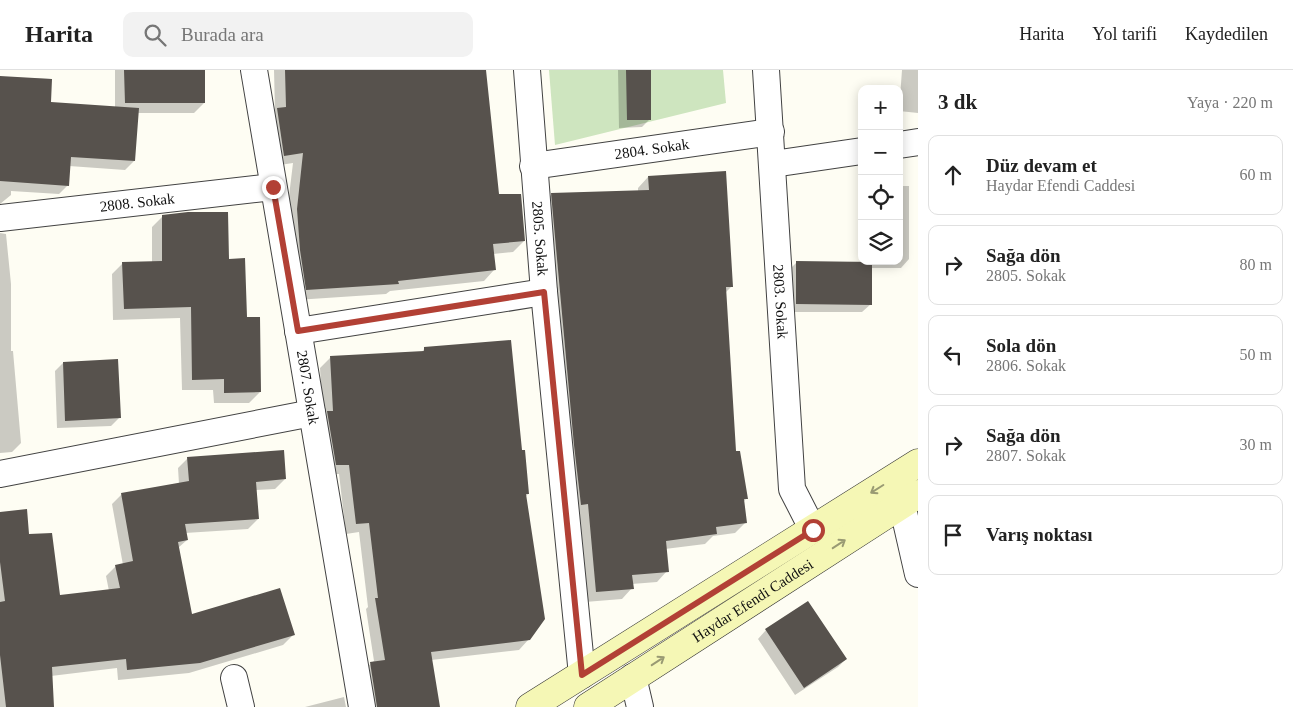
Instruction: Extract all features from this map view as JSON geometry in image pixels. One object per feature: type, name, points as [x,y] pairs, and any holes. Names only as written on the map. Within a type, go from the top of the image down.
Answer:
[{"type":"main road","name":"Haydar Efendi Caddesi","points":[[530,707],[918,463]]},
{"type":"main road","name":"Haydar Efendi Caddesi","points":[[588,707],[910,499]]},
{"type":"street","name":"2807. Sokak","points":[[254,70],[362,707]]},
{"type":"street","name":"2805. Sokak","points":[[527,70],[544,292],[582,675]]},
{"type":"street","name":"2803. Sokak","points":[[766,70],[792,489],[813,530]]},
{"type":"street","name":"2804. Sokak","points":[[533,166],[771,132]]},
{"type":"street","points":[[903,144],[918,142]]},
{"type":"street","points":[[773,164],[858,152]]},
{"type":"street","name":"2808. Sokak","points":[[0,218],[273,187]]},
{"type":"street","points":[[298,331],[544,292]]},
{"type":"street","points":[[0,474],[312,413]]},
{"type":"street","points":[[910,499],[918,574]]},
{"type":"street","points":[[634,676],[640,707]]},
{"type":"street","points":[[234,678],[242,707]]},
{"type":"green space","points":[[549,70],[723,70],[726,103],[555,145]]},
{"type":"building","points":[[124,70],[205,70],[205,103],[125,103]]},
{"type":"building","points":[[285,70],[486,70],[499,194],[521,194],[525,241],[493,244],[496,270],[398,281],[399,284],[306,290],[300,250],[297,209],[303,153],[284,156],[277,108],[286,107]]},
{"type":"building","points":[[626,70],[651,70],[651,120],[627,120]]},
{"type":"building","points":[[0,76],[52,79],[51,102],[139,108],[135,161],[71,157],[69,186],[0,181]]},
{"type":"building","points":[[726,171],[733,287],[726,287],[736,451],[740,451],[748,499],[744,499],[747,523],[716,527],[717,534],[666,541],[669,572],[632,575],[634,589],[596,592],[588,504],[581,505],[574,445],[551,193],[649,190],[648,176]]},
{"type":"building","points":[[188,212],[228,212],[229,259],[245,258],[247,317],[260,317],[261,392],[224,393],[224,379],[192,380],[191,307],[124,309],[122,262],[162,261],[162,215]]},
{"type":"building","points":[[796,261],[858,262],[858,265],[872,265],[872,305],[796,304]]},
{"type":"building","points":[[511,340],[522,450],[525,450],[529,494],[526,494],[545,619],[530,640],[431,652],[440,707],[377,707],[370,662],[385,660],[375,598],[378,598],[369,523],[356,524],[349,465],[336,465],[327,411],[333,411],[330,356],[424,351],[424,347]]},
{"type":"building","points":[[118,359],[121,418],[65,421],[63,362]]},
{"type":"building","points":[[284,450],[286,479],[256,482],[259,519],[185,524],[188,540],[178,542],[192,614],[280,588],[295,635],[200,663],[127,670],[126,659],[52,667],[54,707],[6,707],[0,655],[0,602],[5,601],[0,562],[0,512],[27,509],[29,534],[52,533],[60,595],[120,588],[115,565],[133,561],[121,493],[189,481],[187,457]]},
{"type":"building","points":[[808,601],[847,659],[804,688],[765,629]]},
{"type":"route","points":[[273,187],[298,331],[544,292],[582,675],[813,530]]}]
